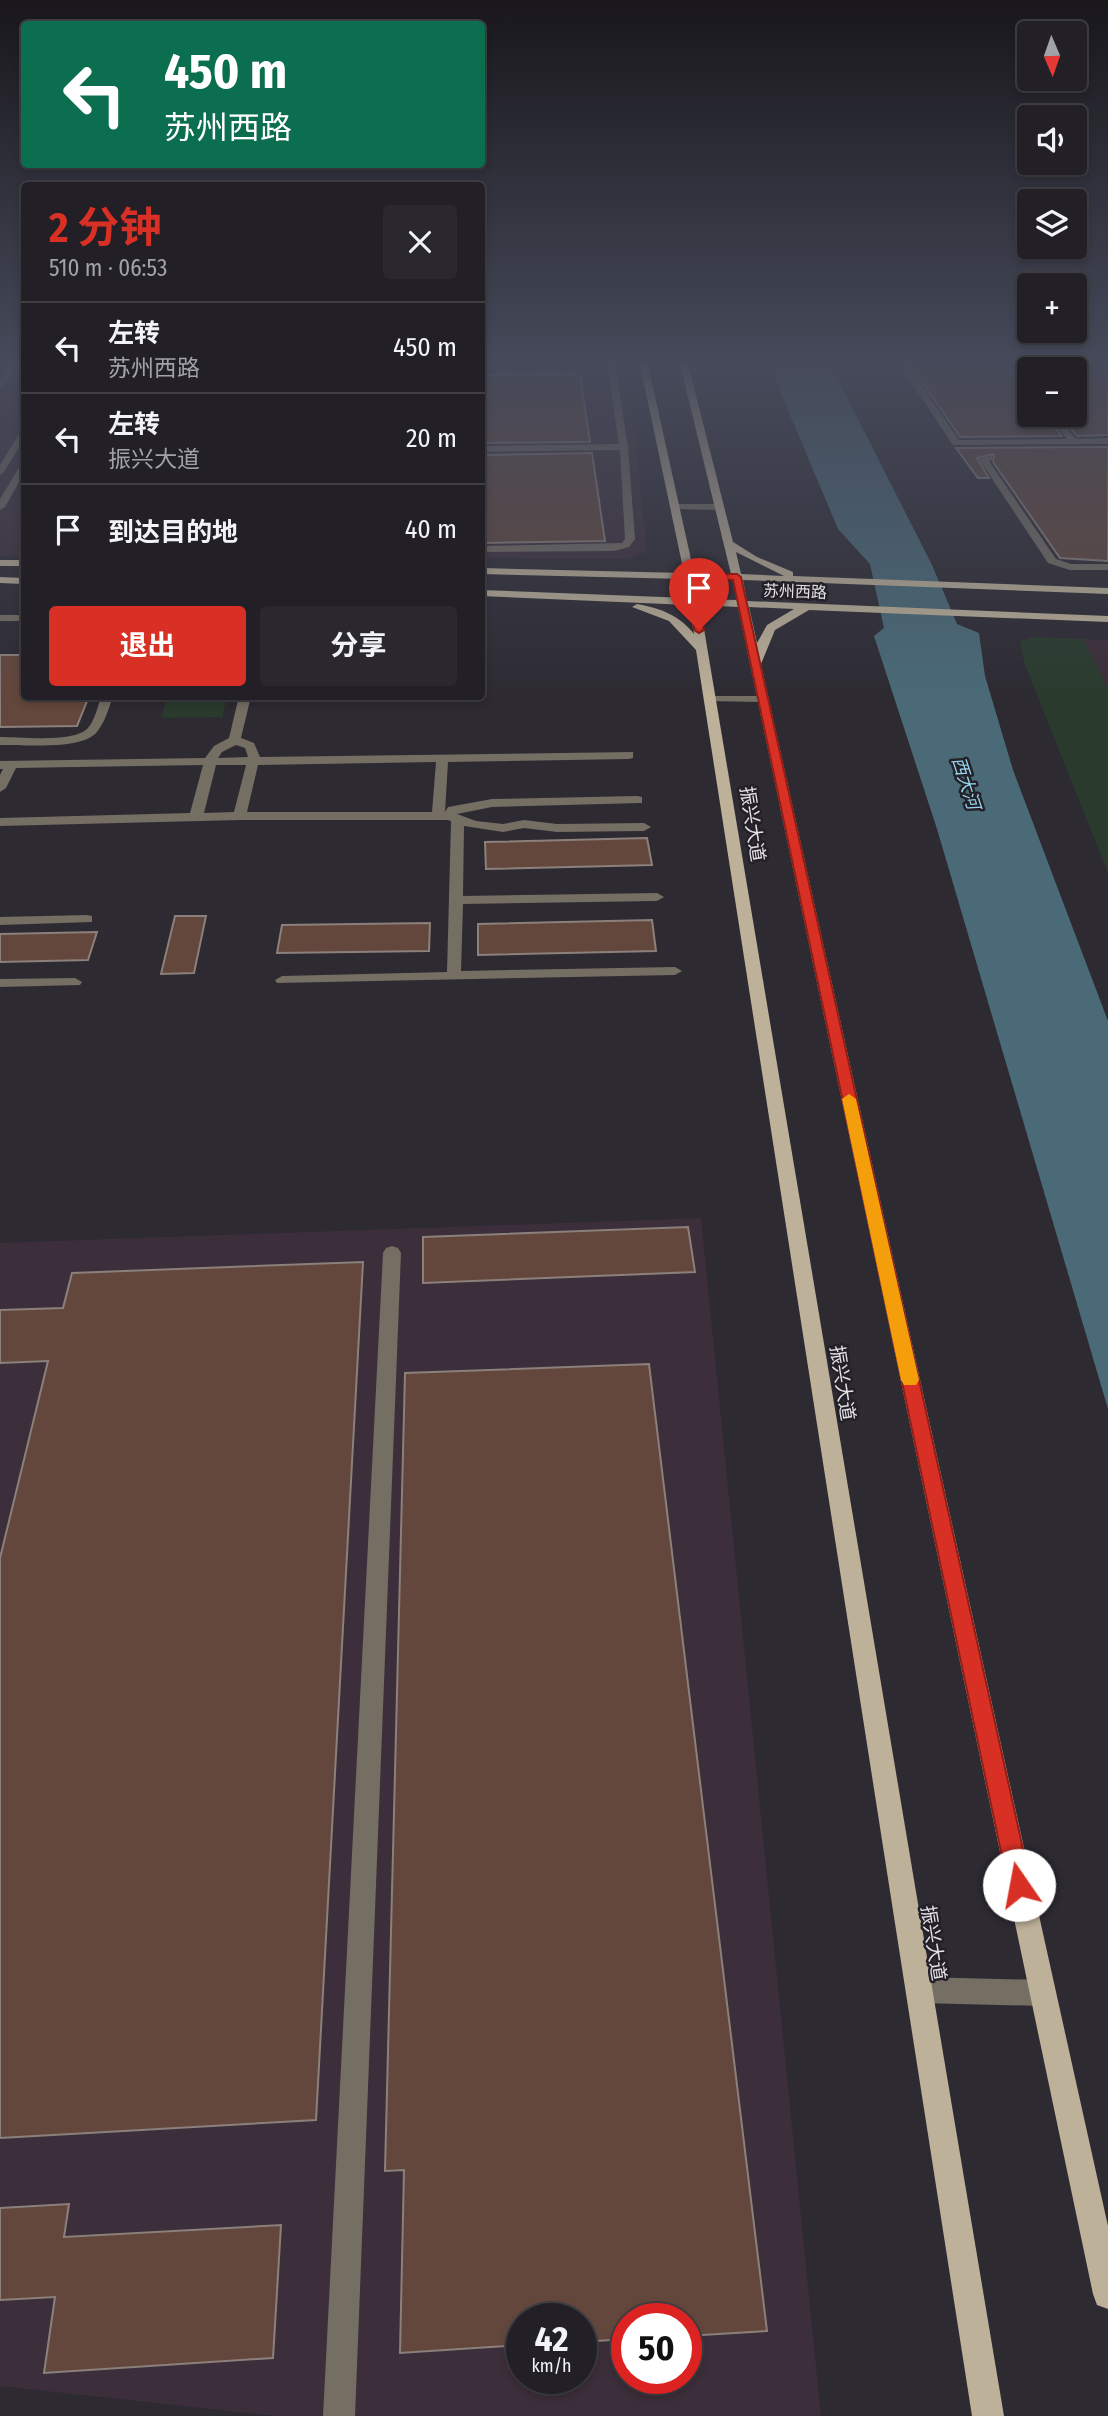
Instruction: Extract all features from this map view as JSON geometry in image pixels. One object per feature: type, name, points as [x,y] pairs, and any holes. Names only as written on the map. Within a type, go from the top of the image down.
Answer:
[{"type":"main road","name":"振兴大道","points":[[668,473],[690,576],[988,2416]]},
{"type":"main road","name":"振兴大道","points":[[711,473],[737,577],[1108,2294]]},
{"type":"main road","points":[[728,543],[768,566],[809,580]]},
{"type":"main road","points":[[615,599],[622,575],[661,567],[673,561],[684,549]]},
{"type":"main road","points":[[0,563],[21,563]]},
{"type":"main road","name":"苏州西路","points":[[485,571],[832,580],[1108,591]]},
{"type":"main road","points":[[0,580],[21,581]]},
{"type":"main road","name":"苏州西路","points":[[485,593],[1108,619]]},
{"type":"main road","points":[[571,597],[644,608],[666,615],[688,629],[703,657]]},
{"type":"main road","points":[[756,669],[763,635],[789,615],[810,607]]},
{"type":"lane","points":[[0,508],[20,473]]},
{"type":"lane","points":[[485,549],[614,548],[626,545],[630,539],[626,473]]},
{"type":"lane","points":[[992,473],[1052,561],[1070,567],[1108,567]]},
{"type":"lane","points":[[675,507],[719,507]]},
{"type":"lane","points":[[0,618],[21,618]]},
{"type":"lane","points":[[710,699],[762,699]]},
{"type":"lane","points":[[0,741],[71,739],[85,736],[96,723],[105,700]]},
{"type":"lane","points":[[195,817],[211,762],[218,749],[235,740],[244,700]]},
{"type":"lane","points":[[235,740],[254,750],[240,816]]},
{"type":"lane","points":[[0,788],[5,765],[629,755]]},
{"type":"lane","points":[[442,759],[456,900],[454,976]]},
{"type":"lane","points":[[448,818],[453,810],[492,803],[638,800]]},
{"type":"lane","points":[[0,821],[240,816],[448,818],[503,828],[524,824],[557,828],[644,827]]},
{"type":"lane","points":[[456,900],[657,897]]},
{"type":"lane","points":[[0,921],[88,919]]},
{"type":"lane","points":[[282,980],[675,971]]},
{"type":"lane","points":[[0,983],[75,982]]},
{"type":"lane","points":[[340,2416],[392,1253]]},
{"type":"lane","points":[[919,1990],[1043,1993]]},
{"type":"shaded area","points":[[0,473],[21,473],[21,557],[0,556]]},
{"type":"shaded area","points":[[485,473],[639,473],[647,551],[627,559],[485,558]]},
{"type":"shaded area","points":[[1083,639],[1108,640],[1108,689]]},
{"type":"shaded area","points":[[701,1218],[821,2416],[274,2416],[0,2386],[0,1243]]},
{"type":"green space","points":[[1036,637],[1083,639],[1108,689],[1108,873],[1024,662],[1020,641]]},
{"type":"green space","points":[[166,700],[226,700],[222,717],[161,718]]},
{"type":"water","name":"西大河","points":[[814,473],[885,473],[932,565],[957,624],[979,633],[985,676],[1013,770],[1108,1021],[1108,1409],[937,829],[874,636],[884,628],[870,564],[838,529]]},
{"type":"building","points":[[485,473],[595,473],[605,541],[485,543]]},
{"type":"building","points":[[974,473],[986,473],[989,478],[978,478]]},
{"type":"building","points":[[1001,473],[1108,473],[1108,561],[1060,558]]},
{"type":"building","points":[[0,655],[21,655],[21,700],[87,700],[77,726],[0,727]]},
{"type":"building","points":[[647,838],[652,865],[486,869],[485,842]]},
{"type":"building","points":[[175,916],[206,916],[194,973],[161,974]]},
{"type":"building","points":[[652,920],[656,951],[478,955],[478,924]]},
{"type":"building","points":[[430,923],[429,951],[277,953],[282,925]]},
{"type":"building","points":[[97,932],[88,960],[0,962],[0,934]]},
{"type":"building","points":[[688,1227],[695,1272],[423,1283],[423,1237]]},
{"type":"building","points":[[363,1262],[316,2120],[0,2138],[0,1558],[48,1361],[0,1363],[0,1310],[63,1308],[72,1273]]},
{"type":"building","points":[[649,1364],[767,2331],[702,2335],[702,2303],[611,2303],[611,2340],[597,2341],[597,2303],[506,2303],[506,2346],[400,2353],[404,2170],[385,2171],[405,1373]]},
{"type":"building","points":[[69,2204],[64,2237],[281,2225],[273,2358],[44,2373],[55,2297],[0,2300],[0,2208]]},
{"type":"slow traffic","points":[[849,1099],[910,1380]]},
{"type":"route","points":[[699,630],[690,576],[737,577],[1019,1885]]}]
